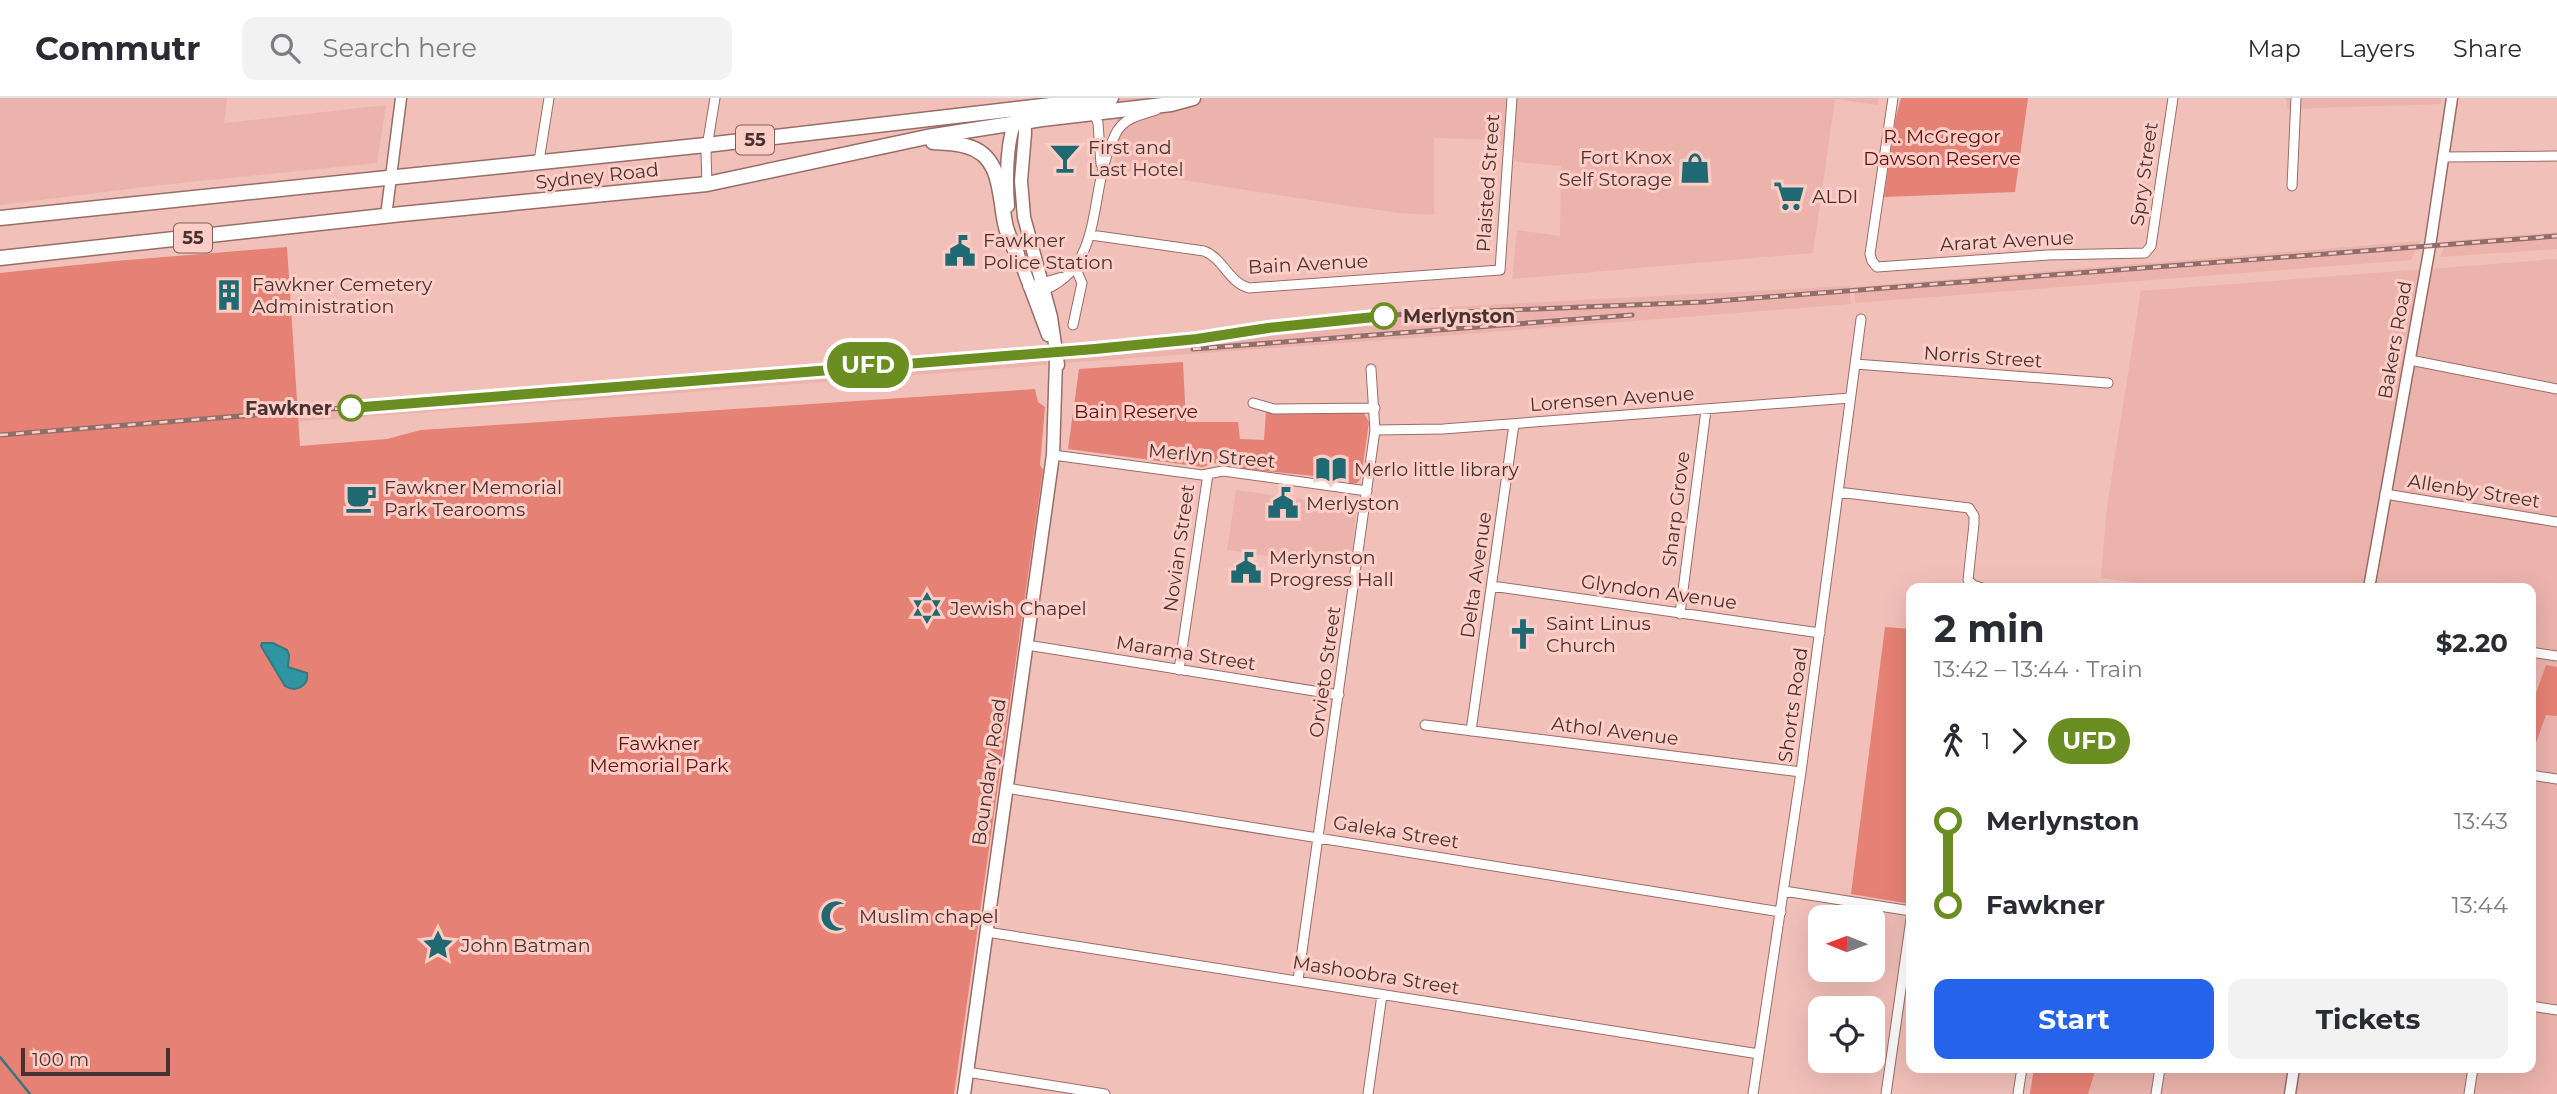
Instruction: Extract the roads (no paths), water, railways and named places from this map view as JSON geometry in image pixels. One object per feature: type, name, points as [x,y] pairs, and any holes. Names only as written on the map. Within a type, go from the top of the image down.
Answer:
[{"type":"highway","name":"Sydney Road","points":[[0,218],[1021,113],[1111,98]]},
{"type":"highway","name":"Sydney Road","points":[[0,258],[707,184],[908,141],[1021,113],[1094,113],[1171,104],[1193,98]]},
{"type":"highway","points":[[908,141],[966,145],[990,160],[998,178],[1009,237],[1017,254]]},
{"type":"main road","name":"Boundary Road","points":[[964,1094],[1053,454],[1054,333],[1036,288],[1017,254],[1007,202],[1007,181],[1021,113]]},
{"type":"main road","name":"Boundary Road","points":[[1021,113],[1021,199],[1036,288]]},
{"type":"street","points":[[386,216],[401,98]]},
{"type":"street","points":[[539,161],[549,98]]},
{"type":"street","points":[[707,184],[706,145],[715,98]]},
{"type":"street","name":"Plaisted Street","points":[[1500,270],[1512,98]]},
{"type":"street","name":"Ararat Avenue","points":[[1893,98],[1870,254],[1873,264],[1880,267],[2048,254],[2145,253]]},
{"type":"street","name":"Spry Street","points":[[2145,253],[2152,240],[2173,98]]},
{"type":"street","points":[[2292,186],[2295,98]]},
{"type":"street","name":"Bakers Road","points":[[2371,583],[2452,98]]},
{"type":"street","points":[[1101,169],[1120,126],[1171,104]]},
{"type":"street","points":[[1036,288],[1066,276],[1087,248],[1101,169],[1098,123],[1094,113]]},
{"type":"street","points":[[2443,157],[2557,156]]},
{"type":"street","name":"Bain Avenue","points":[[1091,235],[1209,253],[1238,284],[1249,288],[1500,270]]},
{"type":"street","points":[[1073,325],[1082,280],[1074,267]]},
{"type":"street","points":[[1066,276],[1080,292]]},
{"type":"street","name":"Shorts Road","points":[[1752,1094],[1801,772],[1861,319]]},
{"type":"street","points":[[2410,360],[2557,389]]},
{"type":"street","name":"Norris Street","points":[[1855,364],[2108,383]]},
{"type":"street","name":"Orvieto Street","points":[[1298,981],[1375,430],[1376,408],[1371,369]]},
{"type":"street","name":"Lorensen Avenue","points":[[1375,430],[1443,429],[1850,398]]},
{"type":"street","points":[[1253,403],[1274,409],[1376,408]]},
{"type":"street","name":"Sharp Grove","points":[[1680,614],[1706,410]]},
{"type":"street","name":"Delta Avenue","points":[[1471,731],[1514,424]]},
{"type":"street","name":"Merlyn Street","points":[[1053,454],[1181,472],[1208,474],[1223,471],[1367,491]]},
{"type":"street","name":"Novian Street","points":[[1179,670],[1208,474]]},
{"type":"street","points":[[1839,492],[1969,508],[1974,516],[1968,580],[1971,583]]},
{"type":"street","name":"Allenby Street","points":[[2385,494],[2557,522]]},
{"type":"street","name":"Glyndon Avenue","points":[[1492,586],[1820,632]]},
{"type":"street","name":"Marama Street","points":[[1027,645],[1339,695]]},
{"type":"street","points":[[2536,653],[2557,656]]},
{"type":"street","name":"Athol Avenue","points":[[1425,725],[1801,772]]},
{"type":"street","points":[[2536,776],[2557,779]]},
{"type":"street","name":"Galeka Street","points":[[1006,788],[1781,912]]},
{"type":"street","points":[[1784,891],[1906,910]]},
{"type":"street","name":"Mashoobra Street","points":[[987,932],[1759,1054]]},
{"type":"street","points":[[1886,1094],[1906,954]]},
{"type":"street","points":[[1368,1094],[1382,995]]},
{"type":"street","points":[[2536,1007],[2557,1010]]},
{"type":"street","points":[[967,1072],[1105,1094]]},
{"type":"street","points":[[2018,1094],[2021,1073]]},
{"type":"street","points":[[2156,1094],[2159,1073]]},
{"type":"street","points":[[2290,1094],[2293,1073]]},
{"type":"street","points":[[2469,1094],[2472,1073]]},
{"type":"water","points":[[262,643],[273,643],[287,650],[288,667],[307,673],[304,685],[293,689],[285,686],[261,646]]},
{"type":"waterway","points":[[0,1057],[30,1094]]},
{"type":"railway","points":[[0,435],[1081,350],[1197,339],[1268,328],[1390,315],[1703,302],[2557,236]]},
{"type":"railway","points":[[1193,349],[1632,315]]},
{"type":"train","name":"UFD","points":[[351,408],[1095,349],[1384,316]]},
{"type":"place","name":"First and Last Hotel","points":[[1065,158]]},
{"type":"place","name":"Fort Knox Self Storage","points":[[1695,168]]},
{"type":"place","name":"ALDI","points":[[1789,196]]},
{"type":"place","name":"Fawkner Police Station","points":[[960,251]]},
{"type":"place","name":"Fawkner Cemetery Administration","points":[[229,295]]},
{"type":"place","name":"Merlynston","points":[[1384,316]]},
{"type":"place","name":"Fawkner","points":[[351,408]]},
{"type":"place","name":"Merlo little library","points":[[1331,469]]},
{"type":"place","name":"Fawkner Memorial Park Tearooms","points":[[361,498]]},
{"type":"place","name":"Merlyston","points":[[1283,503]]},
{"type":"place","name":"Merlynston Progress Hall","points":[[1246,568]]},
{"type":"place","name":"Jewish Chapel","points":[[927,608]]},
{"type":"place","name":"Saint Linus Church","points":[[1523,634]]},
{"type":"place","name":"Muslim chapel","points":[[836,916]]},
{"type":"place","name":"John Batman","points":[[438,945]]},
{"type":"park label","name":"R. McGregor Dawson Reserve","points":[[1942,147]]},
{"type":"park label","name":"Bain Reserve","points":[[1136,411]]},
{"type":"park label","name":"Fawkner Memorial Park","points":[[659,754]]}]
